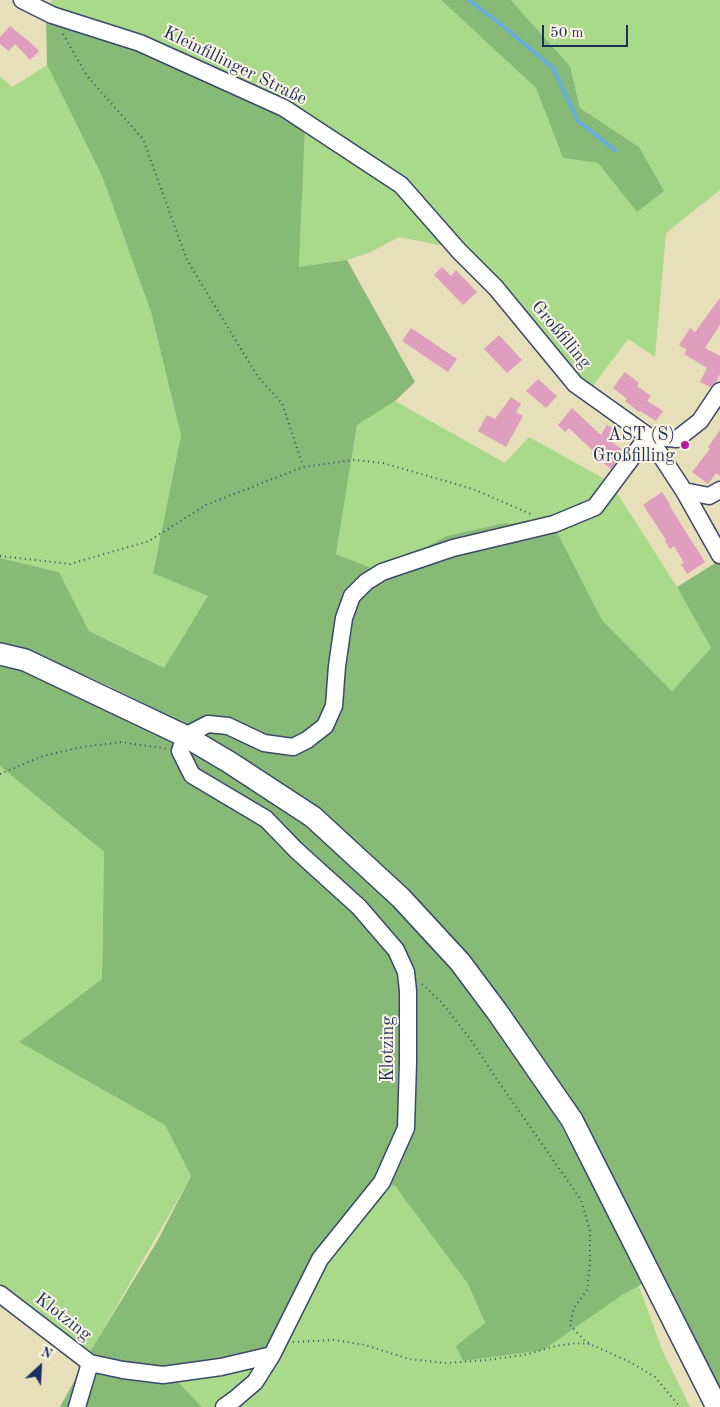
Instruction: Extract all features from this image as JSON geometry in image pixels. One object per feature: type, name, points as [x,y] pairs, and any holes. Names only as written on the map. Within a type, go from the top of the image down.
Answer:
[{"type":"main road","points":[[0,654],[25,660],[183,743],[229,762],[313,817],[402,898],[460,962],[498,1013],[572,1120],[717,1407]]},
{"type":"street","name":"Kleinfillinger Straße","points":[[22,0],[52,15],[140,43],[284,108],[401,185],[459,251],[496,288]]},
{"type":"street","name":"Großfilling","points":[[496,288],[575,384],[648,436],[684,491],[720,555]]},
{"type":"street","name":"Großfilling","points":[[648,436],[677,439],[700,421],[720,391]]},
{"type":"street","points":[[183,743],[208,724],[228,726],[264,743],[293,747],[307,740],[325,726],[334,706],[337,666],[344,618],[352,596],[366,582],[382,572],[453,548],[554,524],[595,507],[648,436]]},
{"type":"street","points":[[684,491],[709,496],[720,490]]},
{"type":"street","name":"Klotzing","points":[[183,743],[192,775],[266,819],[296,850],[359,907],[396,950],[406,972],[408,1062],[406,1128],[382,1182],[320,1259],[275,1349],[255,1382],[224,1407]]},
{"type":"street","name":"Klotzing","points":[[0,1294],[90,1363],[77,1407]]},
{"type":"street","points":[[90,1363],[123,1370],[163,1375],[222,1367],[275,1349]]},
{"type":"path","points":[[52,15],[87,76],[143,139],[187,260],[258,377],[282,403],[303,466]]},
{"type":"path","points":[[0,556],[70,564],[149,541],[206,505],[303,466],[353,460],[383,463],[473,489],[554,524]]},
{"type":"path","points":[[0,774],[43,756],[82,747],[122,742],[183,743]]},
{"type":"path","points":[[406,972],[418,980],[441,1002],[472,1040],[496,1078],[581,1200],[590,1231],[590,1263],[586,1290],[574,1308],[570,1326],[592,1345],[630,1362],[655,1377],[680,1407]]},
{"type":"path","points":[[275,1349],[335,1340],[365,1345],[410,1358],[446,1363],[524,1355],[556,1346],[576,1343],[592,1345]]},
{"type":"green space","points":[[52,0],[441,0],[536,88],[563,158],[598,163],[637,212],[639,147],[580,108],[570,66],[511,0],[720,0],[720,190],[666,233],[655,357],[628,339],[592,387],[550,349],[474,253],[411,186],[369,156],[49,7]]},
{"type":"green space","points":[[441,0],[511,0],[570,66],[580,108],[639,147],[664,191],[637,212],[598,163],[563,158],[536,88]]},
{"type":"green space","points":[[46,20],[137,45],[243,92],[305,128],[299,267],[347,260],[415,382],[395,401],[357,425],[336,554],[382,572],[446,536],[505,523],[555,528],[602,620],[672,691],[711,648],[677,587],[720,560],[720,1395],[485,982],[232,753],[167,715],[109,686],[46,658],[0,644],[0,558],[59,572],[89,631],[164,668],[208,596],[153,573],[181,435],[151,312],[102,176],[47,65]]},
{"type":"green space","points":[[47,65],[102,176],[151,312],[181,435],[153,572],[208,596],[164,668],[89,631],[59,572],[0,558],[0,76],[12,87]]},
{"type":"green space","points":[[305,128],[394,185],[449,247],[399,237],[371,252],[347,260],[299,268]]},
{"type":"green space","points":[[395,401],[505,463],[529,437],[610,482],[677,587],[711,648],[672,691],[602,620],[555,528],[505,523],[446,536],[382,572],[336,554],[357,425]]},
{"type":"green space","points":[[0,663],[43,679],[140,721],[299,816],[399,908],[457,974],[557,1118],[643,1282],[543,1350],[463,1361],[456,1346],[485,1323],[468,1284],[395,1186],[383,1184],[322,1259],[276,1356],[174,1378],[202,1407],[60,1407],[90,1352],[158,1240],[191,1176],[165,1125],[19,1042],[102,979],[104,852],[0,766]]},
{"type":"green space","points":[[0,766],[104,852],[102,979],[19,1042],[165,1125],[191,1176],[86,1360],[0,1294]]},
{"type":"green space","points":[[383,1184],[395,1186],[468,1284],[485,1324],[456,1346],[622,1295],[639,1286],[663,1352],[690,1407],[202,1407],[174,1378],[322,1259]]},
{"type":"building","points":[[10,26],[39,51],[30,60],[15,44],[9,51],[0,44],[0,37]]},
{"type":"building","points":[[442,267],[451,276],[456,270],[477,292],[463,305],[434,275]]},
{"type":"building","points":[[720,298],[720,325],[705,348],[720,356],[720,374],[716,382],[710,387],[700,382],[707,368],[684,354],[687,350],[679,345],[690,328],[695,332]]},
{"type":"building","points":[[411,328],[457,359],[448,372],[402,341]]},
{"type":"building","points":[[499,335],[522,360],[507,373],[484,349]]},
{"type":"building","points":[[625,372],[639,383],[637,386],[651,396],[647,401],[663,411],[656,421],[639,412],[613,388]]},
{"type":"building","points":[[538,379],[557,396],[546,408],[526,391]]},
{"type":"building","points":[[511,397],[521,404],[516,412],[523,416],[506,447],[478,431],[487,415],[495,419]]},
{"type":"building","points":[[572,408],[601,435],[607,425],[616,430],[610,440],[621,449],[619,452],[622,455],[611,469],[591,453],[593,451],[569,428],[565,432],[558,425]]},
{"type":"building","points":[[720,430],[720,476],[716,473],[708,484],[692,472],[710,449],[708,447]]},
{"type":"building","points":[[662,492],[705,562],[687,574],[681,564],[684,563],[674,546],[670,549],[643,505]]},
{"type":"waterway","points":[[469,0],[553,68],[578,121],[615,150]]},
{"type":"place","name":"AST (S) Großfilling","points":[[685,445]]}]
